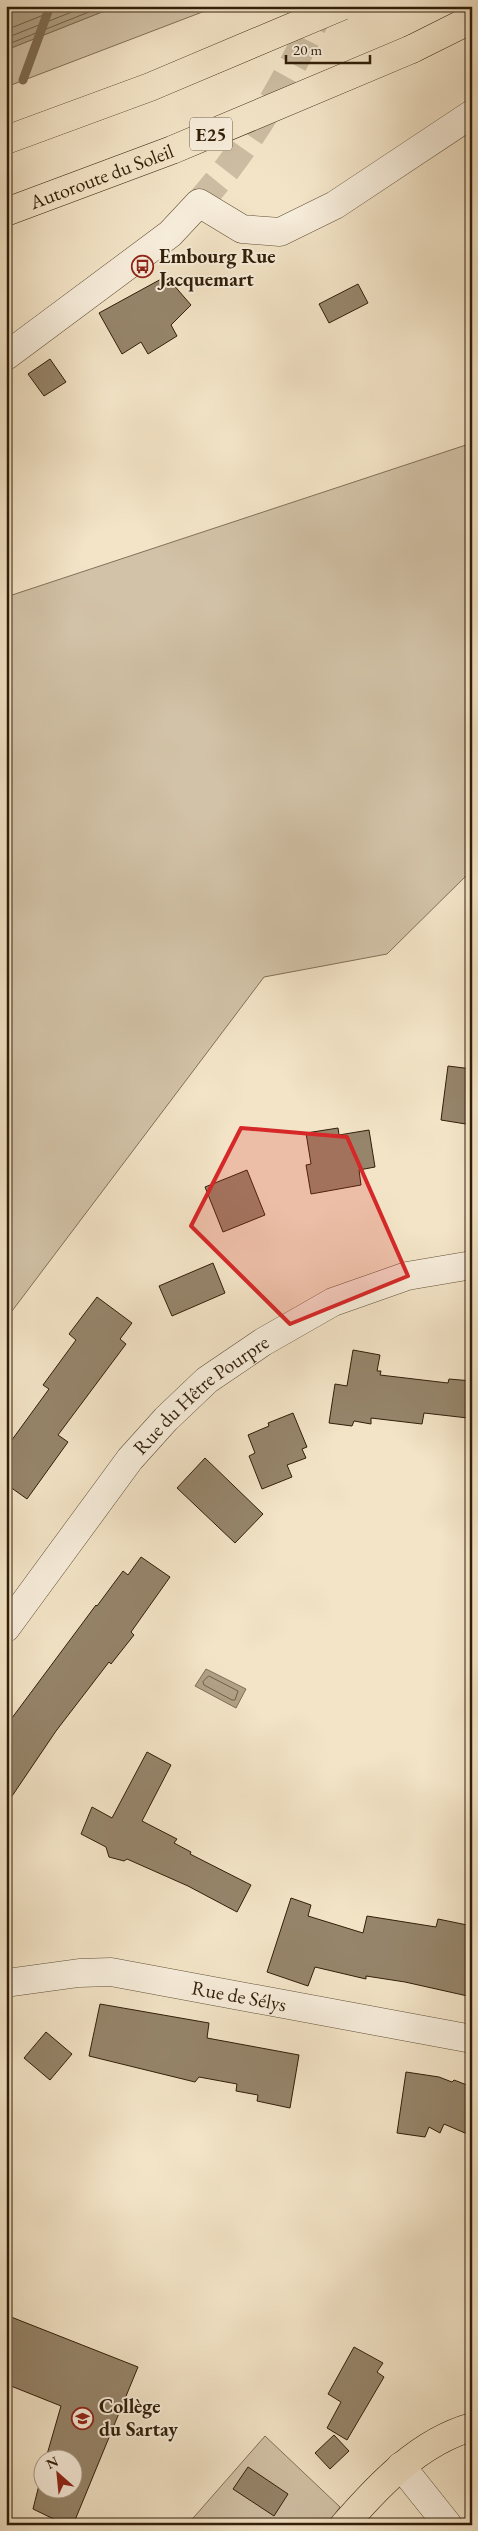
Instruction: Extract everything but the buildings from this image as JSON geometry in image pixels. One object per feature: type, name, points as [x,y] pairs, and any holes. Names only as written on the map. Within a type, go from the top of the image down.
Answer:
[{"type":"main road","points":[[6,140],[150,87],[342,6]]},
{"type":"main road","name":"Autoroute du Soleil","points":[[6,212],[172,150],[412,49],[472,19]]},
{"type":"main road","points":[[344,2525],[401,2466],[430,2447],[472,2426]]},
{"type":"street","points":[[6,356],[170,234],[199,203],[242,229],[280,232],[335,205],[472,114]]},
{"type":"street","name":"Rue du Hêtre Pourpre","points":[[6,1628],[130,1459],[166,1419],[207,1380],[263,1342],[333,1302],[407,1276],[472,1265]]},
{"type":"street","name":"Rue de Sélys","points":[[6,1982],[79,1973],[111,1972],[472,2039]]},
{"type":"street","points":[[401,2466],[448,2525]]},
{"type":"highlighted area","points":[[241,1128],[347,1137],[408,1276],[290,1324],[191,1226]]},
{"type":"shaded area","points":[[117,6],[218,6],[6,87],[6,50]]},
{"type":"shaded area","points":[[472,443],[472,870],[387,954],[264,977],[6,1319],[6,597]]},
{"type":"shaded area","points":[[265,2436],[340,2507],[327,2525],[187,2525]]},
{"type":"water","points":[[6,6],[117,6],[6,50]]},
{"type":"water","points":[[206,1669],[246,1689],[236,1708],[195,1686]]},
{"type":"waterway","points":[[23,80],[50,6]]},
{"type":"tunnel","points":[[199,203],[236,157],[268,109],[296,59],[322,6]]},
{"type":"place","name":"Embourg Rue Jacquemart","points":[[143,267]]},
{"type":"place","name":"Collège du Sartay","points":[[83,2418]]}]
